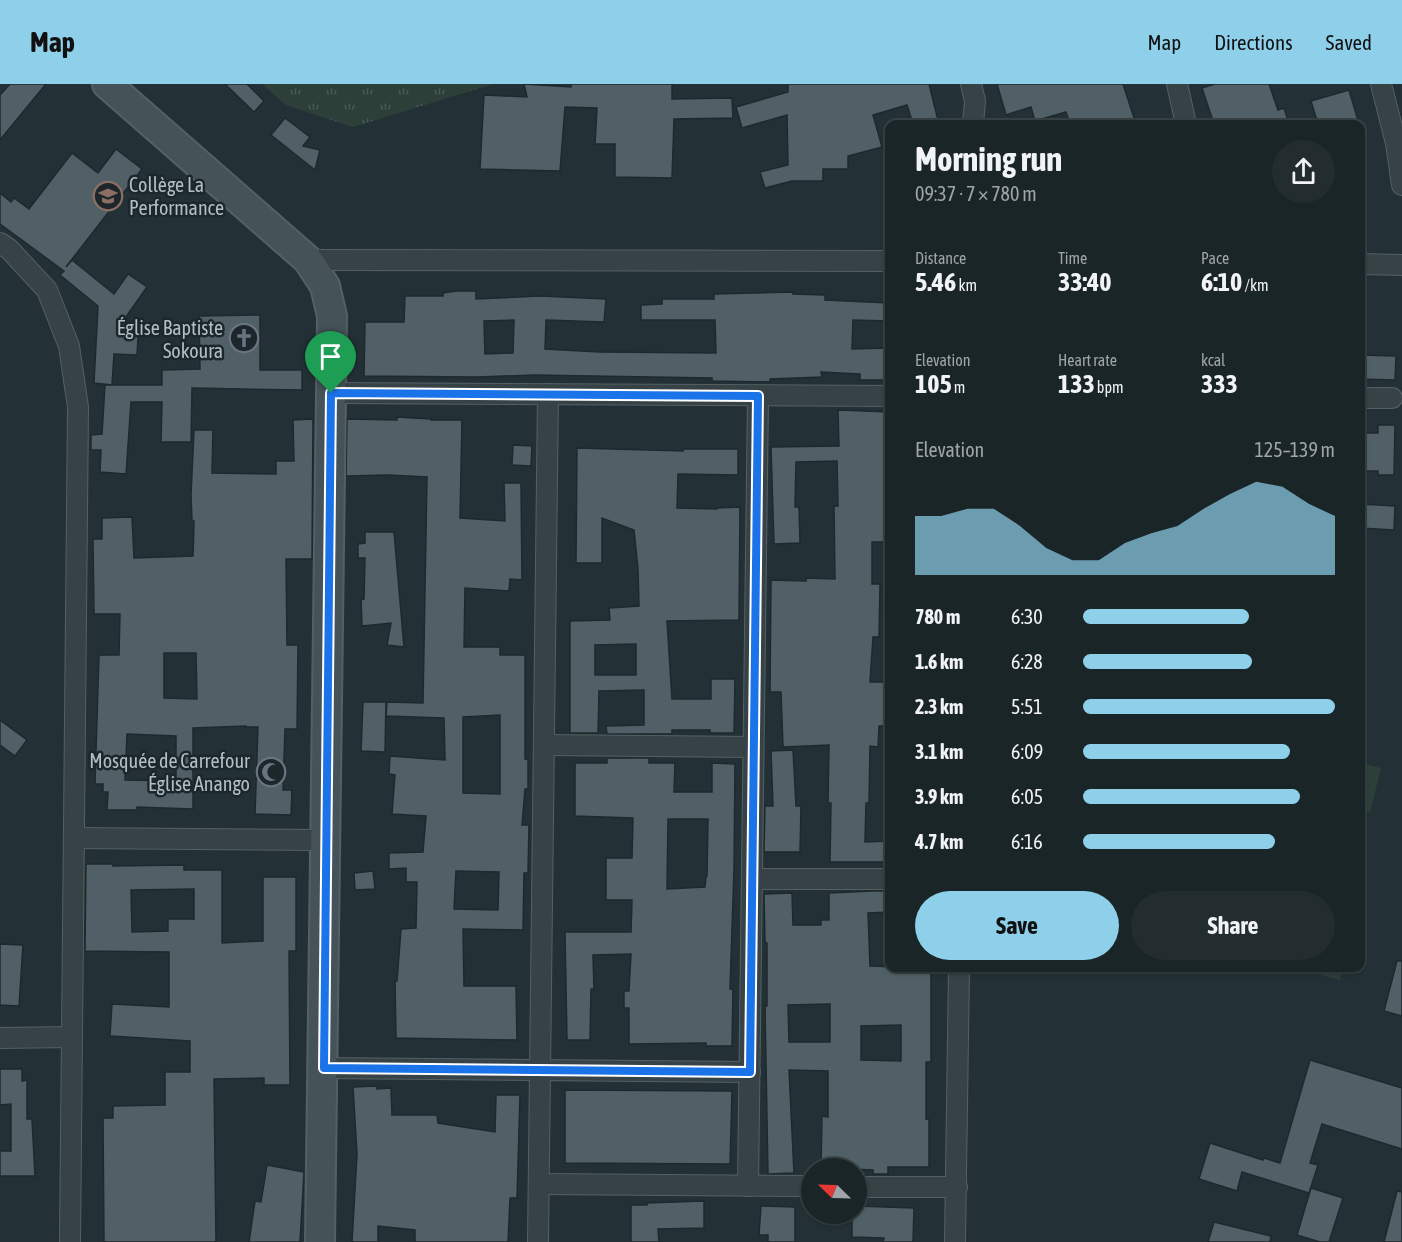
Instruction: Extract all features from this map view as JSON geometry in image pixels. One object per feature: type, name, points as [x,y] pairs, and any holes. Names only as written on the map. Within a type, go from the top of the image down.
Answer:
[{"type":"street","points":[[107,84],[309,260],[325,286],[332,316],[320,1242]]},
{"type":"street","points":[[971,84],[975,101],[974,120]]},
{"type":"street","points":[[1178,84],[1185,120]]},
{"type":"street","points":[[1382,84],[1396,143],[1402,185]]},
{"type":"street","points":[[0,243],[9,249],[47,290],[69,345],[78,407],[70,1242]]},
{"type":"street","points":[[309,260],[885,261]]},
{"type":"street","points":[[1365,264],[1402,265]]},
{"type":"street","points":[[331,393],[885,396]]},
{"type":"street","points":[[538,1242],[548,394]]},
{"type":"street","points":[[748,1186],[758,396]]},
{"type":"street","points":[[1365,398],[1392,398]]},
{"type":"street","points":[[544,745],[753,747]]},
{"type":"street","points":[[74,838],[325,840]]},
{"type":"street","points":[[752,879],[885,879]]},
{"type":"street","points":[[955,1242],[959,972]]},
{"type":"street","points":[[0,1038],[72,1037]]},
{"type":"street","points":[[324,1068],[750,1072]]},
{"type":"street","points":[[539,1184],[801,1186]]},
{"type":"street","points":[[867,1187],[957,1187]]},
{"type":"green space","points":[[262,84],[493,84],[353,127],[286,105]]},
{"type":"green space","points":[[1365,764],[1381,768],[1370,812],[1365,811]]},
{"type":"green space","points":[[1311,972],[1342,972],[1340,980]]},
{"type":"building","points":[[10,84],[46,84],[0,140],[0,95]]},
{"type":"building","points":[[225,84],[247,84],[264,101],[254,112]]},
{"type":"building","points":[[524,84],[571,87],[571,84],[672,84],[672,99],[732,98],[733,118],[674,119],[672,178],[615,177],[615,144],[595,144],[597,108],[565,107],[560,171],[480,169],[484,95],[527,97]]},
{"type":"building","points":[[788,84],[929,84],[938,120],[912,120],[907,105],[873,115],[882,147],[848,156],[848,169],[823,169],[823,181],[792,181],[765,188],[760,172],[788,165],[787,115],[742,128],[736,107],[788,92]]},
{"type":"building","points":[[997,84],[1123,84],[1135,120],[1069,120],[1066,112],[1035,120],[1031,107],[1006,115]]},
{"type":"building","points":[[1215,84],[1269,84],[1278,110],[1284,108],[1288,120],[1213,120],[1202,88]]},
{"type":"building","points":[[1349,90],[1358,120],[1317,120],[1311,101]]},
{"type":"building","points":[[285,118],[310,137],[303,146],[320,150],[315,170],[271,135]]},
{"type":"building","points":[[116,149],[142,169],[66,267],[72,260],[114,294],[128,274],[147,287],[123,321],[139,321],[137,355],[114,354],[112,385],[94,383],[98,306],[60,275],[64,271],[0,224],[0,193],[11,202],[14,198],[29,209],[72,153],[98,173]]},
{"type":"building","points":[[476,291],[476,299],[540,296],[606,299],[604,322],[546,320],[545,349],[600,352],[716,353],[715,320],[641,320],[641,305],[662,304],[662,299],[714,299],[714,294],[793,292],[793,294],[825,295],[825,300],[885,303],[885,321],[853,320],[852,349],[885,348],[885,380],[860,380],[860,374],[821,372],[822,377],[770,379],[770,382],[712,381],[712,378],[534,375],[364,376],[365,322],[404,322],[405,296],[443,296],[443,293]],"holes":[[[514,320],[513,353],[485,354],[484,321]]]},
{"type":"building","points":[[260,315],[260,370],[302,370],[302,390],[192,388],[191,442],[161,442],[162,402],[131,402],[126,474],[100,472],[101,450],[91,450],[91,435],[102,434],[105,385],[162,385],[162,370],[200,369],[199,316]]},
{"type":"building","points":[[1365,355],[1396,356],[1395,380],[1365,379]]},
{"type":"building","points":[[838,410],[885,412],[885,542],[872,542],[872,584],[880,584],[879,637],[873,637],[870,682],[885,682],[885,726],[879,726],[878,747],[870,746],[869,803],[866,803],[865,842],[885,841],[885,862],[830,862],[829,745],[783,747],[781,692],[770,692],[771,580],[835,579],[834,506],[838,506],[837,461],[796,462],[795,507],[799,507],[800,543],[774,544],[771,447],[839,446]]},
{"type":"building","points":[[397,417],[462,420],[460,518],[505,521],[504,483],[521,483],[522,580],[510,579],[509,591],[465,588],[464,647],[500,647],[500,655],[525,655],[525,759],[528,759],[528,789],[525,789],[522,825],[529,825],[528,873],[524,873],[523,930],[463,929],[464,986],[516,986],[517,1040],[396,1038],[395,981],[397,981],[401,929],[416,928],[417,882],[406,882],[406,868],[389,869],[389,853],[423,852],[426,816],[392,814],[395,775],[389,774],[390,756],[445,760],[444,718],[386,716],[387,702],[423,703],[427,477],[346,476],[347,419],[397,420]],"holes":[[[500,715],[500,794],[463,793],[463,717]],[[456,871],[499,872],[498,910],[454,909]]]},
{"type":"building","points":[[313,419],[312,559],[286,559],[287,645],[298,645],[297,729],[285,729],[283,790],[292,790],[291,815],[255,814],[258,727],[246,726],[193,728],[193,809],[137,807],[137,810],[107,810],[108,792],[103,792],[103,784],[95,784],[99,655],[119,655],[120,614],[94,614],[93,539],[102,539],[102,518],[132,517],[134,558],[193,556],[194,521],[192,521],[191,495],[194,430],[213,430],[212,473],[276,474],[276,461],[294,461],[293,420]],"holes":[[[164,653],[196,653],[197,699],[164,698]],[[127,734],[176,736],[176,781],[125,780]]]},
{"type":"building","points":[[1378,425],[1395,425],[1394,475],[1378,475],[1378,471],[1365,471],[1365,433],[1378,433]]},
{"type":"building","points":[[513,445],[532,446],[531,466],[512,465]]},
{"type":"building","points":[[577,448],[683,451],[683,449],[738,449],[738,475],[678,474],[677,508],[740,507],[739,620],[667,621],[672,699],[711,699],[711,679],[735,679],[734,733],[710,733],[710,730],[672,730],[672,734],[607,734],[606,726],[644,725],[644,690],[599,691],[598,733],[570,733],[570,621],[610,620],[609,608],[639,606],[634,530],[602,518],[602,563],[576,563]],"holes":[[[636,644],[636,675],[595,675],[595,645]]]},
{"type":"building","points":[[1365,504],[1395,506],[1394,530],[1365,528]]},
{"type":"building","points":[[365,532],[394,532],[404,647],[387,645],[391,623],[362,626],[361,600],[364,599],[365,558],[358,558],[358,544],[365,543]]},
{"type":"building","points":[[363,702],[386,702],[385,752],[361,751]]},
{"type":"building","points":[[0,720],[27,740],[15,756],[0,745]]},
{"type":"building","points":[[793,750],[796,806],[801,806],[800,852],[764,852],[765,806],[773,806],[771,751]]},
{"type":"building","points":[[607,758],[649,758],[649,763],[675,763],[674,792],[712,792],[712,763],[735,764],[730,989],[733,989],[732,1046],[706,1046],[706,1043],[629,1044],[629,1008],[624,1008],[624,991],[629,991],[631,954],[593,955],[594,989],[591,989],[590,1040],[567,1040],[565,932],[631,932],[632,900],[606,900],[606,858],[632,858],[633,818],[575,816],[575,763],[607,763]],"holes":[[[668,819],[708,819],[705,887],[667,889]]]},
{"type":"building","points":[[86,864],[184,865],[184,870],[222,870],[222,943],[263,941],[263,877],[296,877],[296,951],[289,951],[290,1085],[264,1085],[264,1078],[214,1079],[216,1242],[104,1242],[103,1118],[113,1118],[113,1106],[165,1105],[165,1072],[190,1072],[190,1041],[110,1036],[112,1004],[169,1007],[169,952],[85,951]],"holes":[[[194,889],[194,919],[168,919],[168,931],[132,932],[131,890]]]},
{"type":"building","points":[[373,871],[375,889],[355,890],[354,873]]},
{"type":"building","points":[[885,891],[885,912],[868,913],[870,966],[885,966],[885,972],[931,972],[931,1062],[926,1062],[929,1167],[888,1167],[888,1174],[873,1174],[873,1170],[867,1170],[867,1158],[821,1158],[822,1116],[828,1117],[828,1071],[789,1070],[794,1173],[768,1174],[765,1006],[767,1006],[767,943],[765,943],[764,894],[792,893],[793,925],[821,925],[821,920],[829,920],[829,893]],"holes":[[[830,1004],[830,1042],[789,1042],[788,1005]],[[901,1025],[901,1061],[861,1060],[861,1026]]]},
{"type":"building","points":[[0,944],[23,945],[19,1006],[0,1005]]},
{"type":"building","points":[[1397,961],[1402,961],[1402,1016],[1384,1011]]},
{"type":"building","points":[[1310,1060],[1402,1088],[1402,1149],[1322,1124],[1310,1163],[1318,1165],[1309,1193],[1242,1172],[1237,1191],[1199,1179],[1210,1143],[1280,1163]]},
{"type":"building","points":[[0,1069],[22,1069],[22,1081],[27,1080],[27,1119],[32,1119],[35,1176],[0,1176],[0,1151],[11,1151],[11,1104],[0,1105]]},
{"type":"building","points":[[377,1086],[377,1089],[391,1088],[392,1115],[437,1115],[438,1123],[495,1132],[496,1095],[520,1095],[517,1198],[510,1198],[508,1242],[415,1242],[415,1230],[378,1226],[378,1242],[352,1242],[357,1154],[353,1087]]},
{"type":"building","points":[[565,1090],[732,1091],[730,1164],[565,1163]]},
{"type":"building","points":[[267,1165],[304,1172],[300,1242],[249,1242],[255,1201],[261,1202]]},
{"type":"building","points":[[1311,1188],[1343,1198],[1329,1242],[1320,1242],[1297,1235]]},
{"type":"building","points":[[1397,1191],[1402,1192],[1402,1242],[1384,1242]]},
{"type":"building","points":[[704,1201],[704,1228],[658,1229],[659,1242],[631,1242],[631,1205]]},
{"type":"building","points":[[761,1206],[795,1207],[795,1242],[768,1242],[768,1235],[759,1235]]},
{"type":"building","points":[[867,1206],[914,1208],[913,1242],[883,1242],[884,1238],[852,1237],[852,1224],[867,1224]]},
{"type":"building","points":[[1214,1222],[1271,1236],[1270,1242],[1208,1242]]},
{"type":"place","name":"Collège La Performance","points":[[108,196]]},
{"type":"place","name":"Église Baptiste Sokoura","points":[[244,338]]},
{"type":"place","name":"Mosquée de Carrefour Église Anango","points":[[271,772]]},
{"type":"route","points":[[331,393],[758,396],[750,1072],[324,1068],[331,393]]}]
